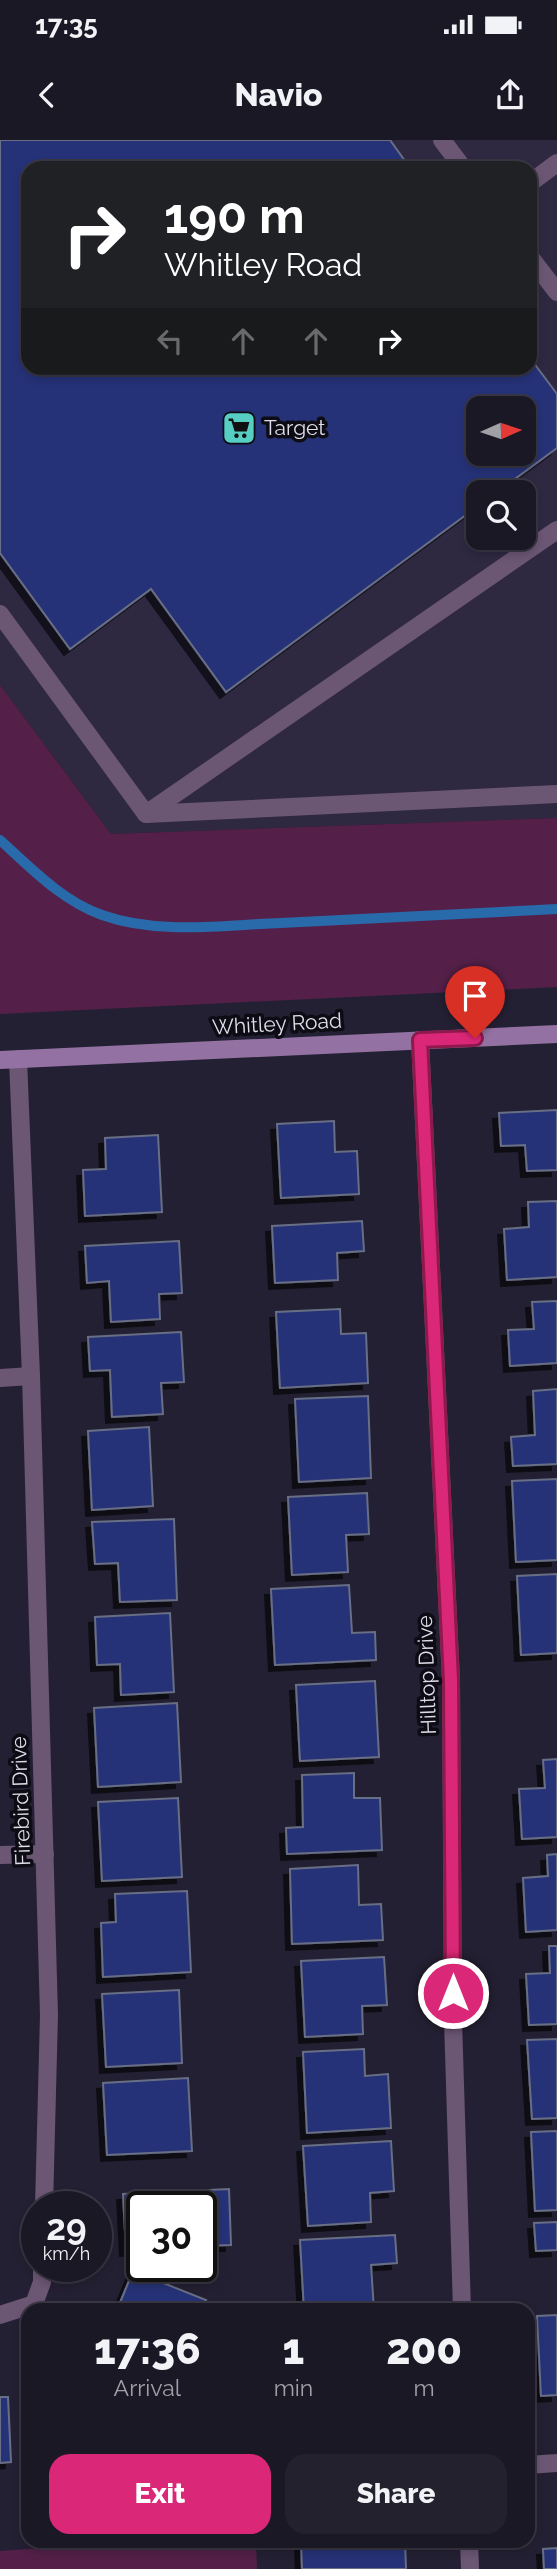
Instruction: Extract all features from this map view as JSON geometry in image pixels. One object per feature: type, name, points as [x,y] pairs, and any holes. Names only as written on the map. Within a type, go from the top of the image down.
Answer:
[{"type":"street","points":[[442,140],[458,161]]},
{"type":"street","points":[[537,178],[557,163]]},
{"type":"street","points":[[537,266],[557,292]]},
{"type":"street","points":[[146,814],[557,530]]},
{"type":"street","points":[[0,614],[146,814]]},
{"type":"street","points":[[146,814],[557,794]]},
{"type":"street","name":"Whitley Road","points":[[9,1059],[557,1034]]},
{"type":"street","name":"Hilltop Drive","points":[[420,1040],[451,1680],[453,2020],[462,2303]]},
{"type":"street","name":"Firebird Drive","points":[[9,1059],[31,1376],[50,2015],[44,2191]]},
{"type":"street","points":[[0,1378],[31,1376]]},
{"type":"street","points":[[0,1855],[45,1854]]},
{"type":"street","points":[[33,2303],[42,2282]]},
{"type":"street","points":[[0,2315],[21,2308]]},
{"type":"street","points":[[535,2465],[557,2463]]},
{"type":"street","points":[[469,2548],[470,2569]]},
{"type":"shaded area","points":[[0,140],[557,140],[557,818],[111,834],[0,685]]},
{"type":"shaded area","points":[[0,685],[111,834],[557,818],[557,987],[0,1014]]},
{"type":"shaded area","points":[[43,2548],[256,2548],[257,2569],[0,2569],[0,2551]]},
{"type":"building","name":"Target","points":[[0,140],[390,140],[405,161],[21,161],[21,375],[537,375],[537,367],[557,394],[557,448],[536,463],[536,396],[466,396],[466,466],[532,466],[513,480],[466,480],[466,515],[226,692],[151,589],[70,649],[0,553]]},
{"type":"building","points":[[557,1110],[557,1170],[527,1171],[525,1145],[501,1146],[499,1113]]},
{"type":"building","points":[[334,1121],[335,1152],[357,1151],[359,1194],[281,1198],[277,1124]]},
{"type":"building","points":[[158,1135],[162,1212],[85,1216],[83,1170],[106,1169],[105,1138]]},
{"type":"building","points":[[557,1201],[557,1277],[507,1280],[504,1229],[529,1227],[528,1202]]},
{"type":"building","points":[[362,1221],[364,1251],[337,1253],[338,1280],[275,1283],[272,1226]]},
{"type":"building","points":[[179,1241],[182,1293],[159,1294],[160,1319],[111,1322],[109,1281],[87,1283],[85,1246]]},
{"type":"building","points":[[557,1301],[557,1363],[510,1366],[508,1330],[534,1329],[532,1302]]},
{"type":"building","points":[[340,1309],[341,1334],[366,1333],[368,1383],[280,1388],[276,1312]]},
{"type":"building","points":[[181,1332],[184,1382],[161,1383],[163,1414],[112,1417],[110,1370],[90,1371],[88,1337]]},
{"type":"building","points":[[557,1389],[557,1464],[513,1466],[511,1437],[535,1435],[533,1391]]},
{"type":"building","points":[[368,1396],[371,1478],[299,1482],[295,1399]]},
{"type":"building","points":[[149,1427],[153,1506],[92,1510],[88,1431]]},
{"type":"building","points":[[557,1479],[557,1560],[516,1562],[512,1481]]},
{"type":"building","points":[[367,1493],[369,1534],[346,1535],[348,1572],[292,1575],[288,1497]]},
{"type":"building","points":[[174,1519],[177,1600],[120,1602],[118,1563],[95,1564],[92,1522]]},
{"type":"building","points":[[557,1574],[557,1653],[521,1655],[517,1576]]},
{"type":"building","points":[[349,1585],[352,1633],[375,1632],[376,1660],[275,1665],[271,1589]]},
{"type":"building","points":[[170,1613],[174,1692],[121,1695],[120,1664],[97,1665],[95,1617]]},
{"type":"building","points":[[375,1681],[379,1757],[300,1761],[296,1685]]},
{"type":"building","points":[[177,1703],[181,1782],[98,1787],[94,1708]]},
{"type":"building","points":[[557,1759],[557,1837],[522,1839],[519,1789],[545,1788],[543,1760]]},
{"type":"building","points":[[354,1773],[354,1798],[380,1798],[382,1850],[287,1854],[286,1828],[303,1827],[302,1775]]},
{"type":"building","points":[[178,1798],[182,1877],[102,1881],[98,1802]]},
{"type":"building","points":[[557,1854],[557,1930],[526,1932],[523,1878],[548,1876],[547,1855]]},
{"type":"building","points":[[358,1865],[359,1905],[381,1904],[383,1940],[292,1944],[290,1869]]},
{"type":"building","points":[[187,1891],[191,1972],[103,1977],[101,1923],[116,1922],[115,1894]]},
{"type":"building","points":[[549,1946],[557,1946],[557,2024],[529,2025],[526,1974],[550,1973]]},
{"type":"building","points":[[384,1957],[387,2005],[362,2006],[363,2034],[305,2037],[301,1961]]},
{"type":"building","points":[[179,1990],[182,2063],[106,2067],[102,1994]]},
{"type":"building","points":[[557,2039],[557,2118],[532,2119],[527,2040]]},
{"type":"building","points":[[364,2049],[365,2076],[388,2074],[391,2128],[307,2133],[303,2052]]},
{"type":"building","points":[[188,2078],[192,2151],[107,2155],[103,2083]]},
{"type":"building","points":[[557,2131],[557,2210],[535,2211],[531,2132]]},
{"type":"building","points":[[391,2141],[394,2191],[370,2193],[371,2222],[308,2226],[303,2146]]},
{"type":"building","points":[[229,2189],[231,2245],[217,2245],[217,2191],[187,2191]]},
{"type":"building","points":[[123,2194],[126,2194],[126,2250]]},
{"type":"building","points":[[557,2222],[557,2250],[536,2251],[534,2223]]},
{"type":"building","points":[[395,2235],[397,2263],[371,2265],[374,2303],[304,2303],[300,2240]]},
{"type":"building","points":[[128,2282],[161,2282],[206,2300],[205,2303],[120,2303]]},
{"type":"building","points":[[557,2315],[557,2395],[541,2396],[537,2316]]},
{"type":"building","points":[[0,2397],[8,2397],[11,2462],[0,2463]]},
{"type":"building","points":[[301,2548],[405,2548],[406,2569],[302,2569]]},
{"type":"building","points":[[557,2548],[557,2569],[544,2569],[543,2549]]},
{"type":"waterway","points":[[0,840],[48,883],[87,909],[145,925],[214,927],[557,909]]},
{"type":"place","name":"Target","points":[[239,428]]},
{"type":"route","points":[[453,1993],[451,1680],[420,1040],[475,1038]]}]
